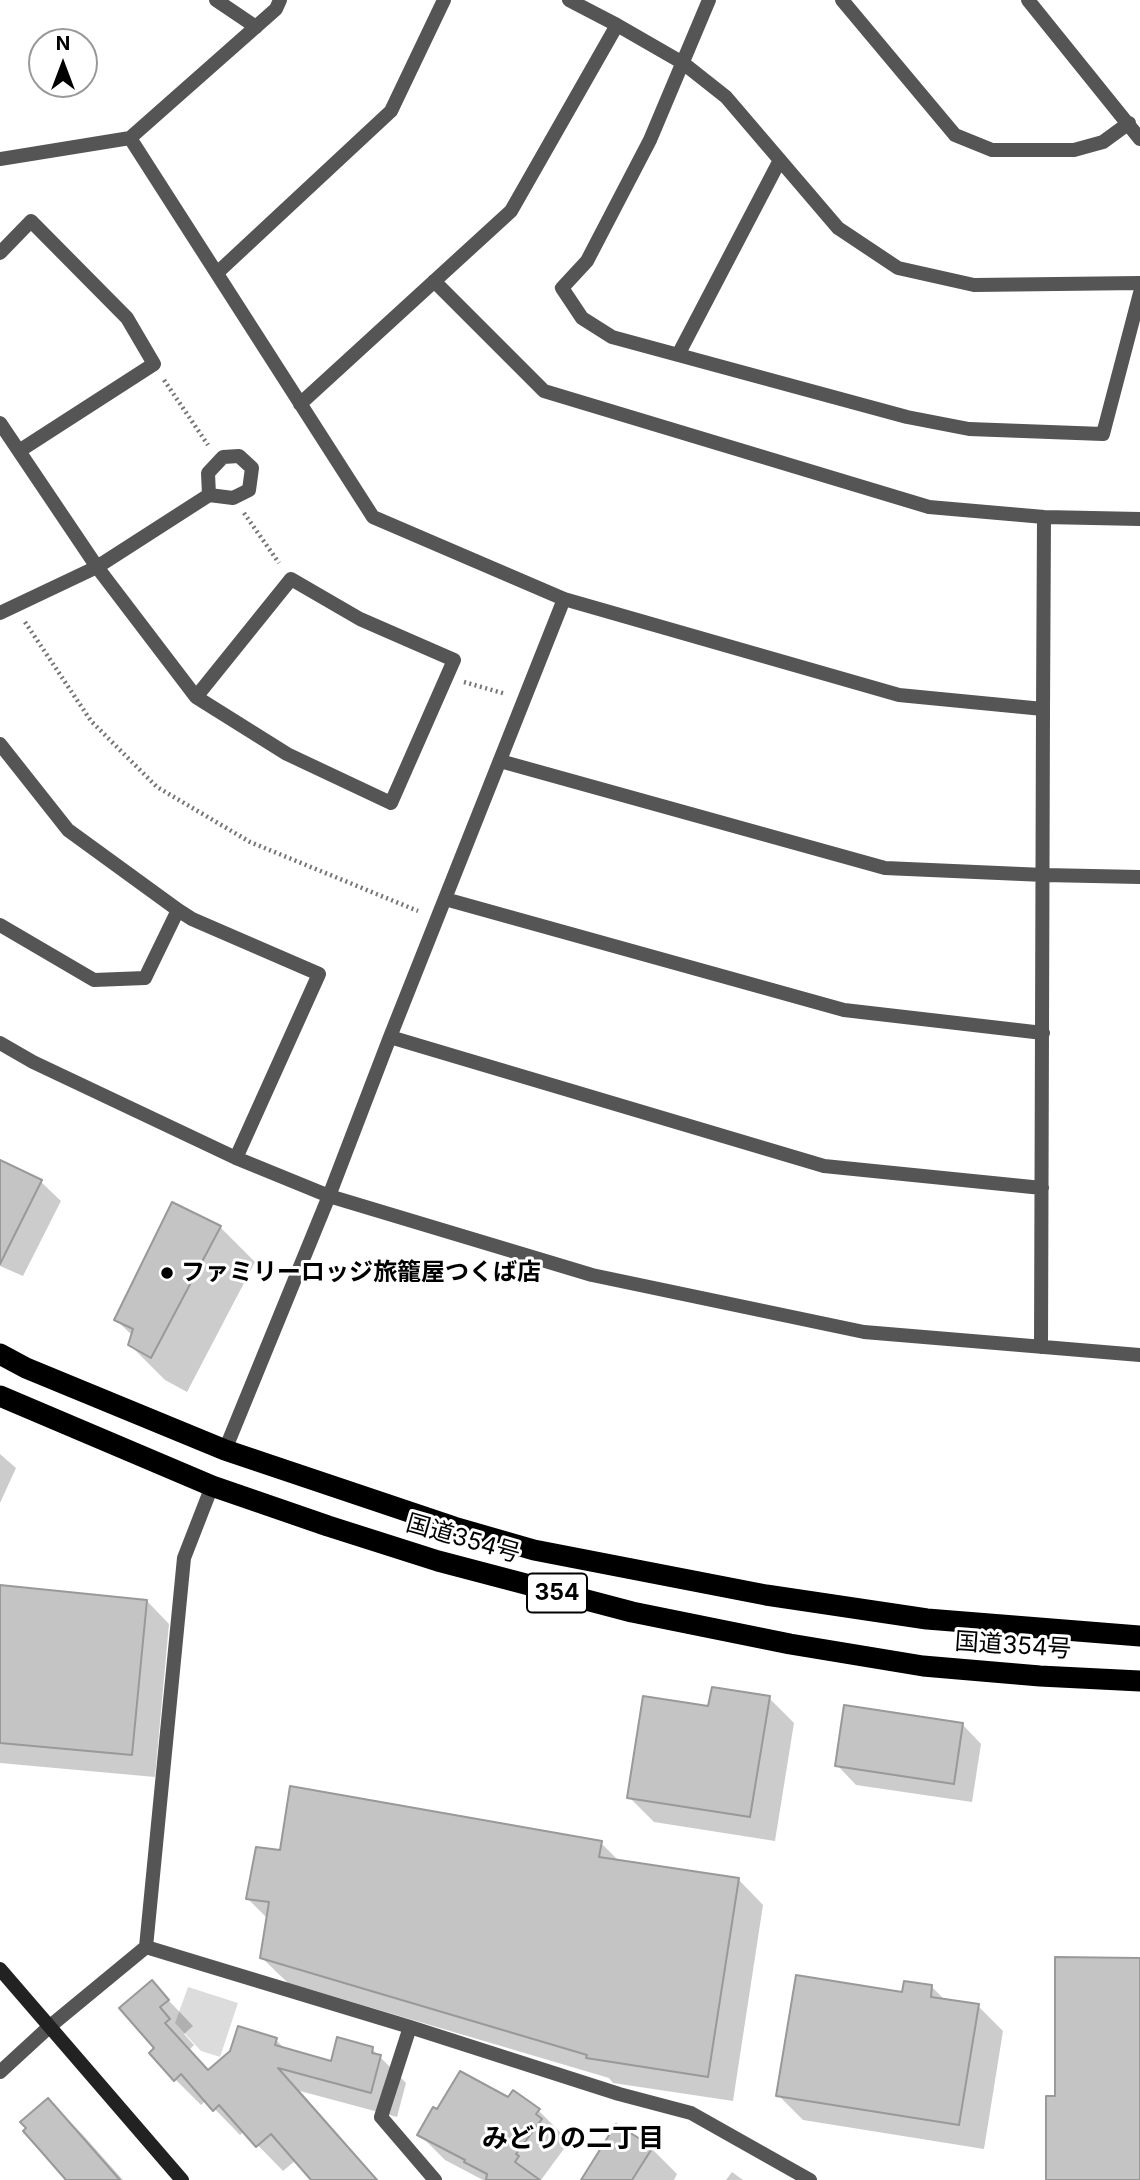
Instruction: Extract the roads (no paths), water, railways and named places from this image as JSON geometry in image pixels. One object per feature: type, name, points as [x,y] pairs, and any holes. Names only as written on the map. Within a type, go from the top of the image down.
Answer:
[{"type":"highway","name":"国道354号","points":[[0,1354],[225,1450],[454,1528],[534,1550],[766,1595],[928,1619],[1140,1636]]},
{"type":"highway","name":"国道354号","points":[[0,1396],[212,1486],[438,1562],[645,1615],[790,1644],[923,1666],[1140,1681]]},
{"type":"street","points":[[216,0],[256,27]]},
{"type":"street","points":[[0,159],[130,138],[276,9],[281,0]]},
{"type":"street","points":[[216,273],[391,111],[444,0]]},
{"type":"street","points":[[569,0],[683,63],[726,97],[838,229],[898,268],[974,285],[1140,283]]},
{"type":"street","points":[[709,0],[650,140],[587,261],[562,288],[582,318],[612,337],[907,417],[956,427],[1104,434],[1140,293]]},
{"type":"street","points":[[842,0],[955,135],[992,150],[1074,150],[1103,142],[1129,123]]},
{"type":"street","points":[[1028,0],[1140,139]]},
{"type":"street","points":[[300,404],[511,211],[617,25]]},
{"type":"street","points":[[130,138],[373,517],[564,599],[899,695],[1043,709]]},
{"type":"street","points":[[678,355],[780,160]]},
{"type":"street","points":[[0,253],[31,221],[127,318],[154,364],[19,451]]},
{"type":"street","points":[[434,281],[544,391],[929,507],[1044,517],[1140,519]]},
{"type":"street","points":[[0,423],[97,567],[196,697],[287,754],[391,803],[454,660],[360,619],[291,579],[196,697]]},
{"type":"street","points":[[0,613],[97,567],[209,495],[233,498],[249,490],[252,468],[239,456],[223,457],[208,473],[209,495]]},
{"type":"street","points":[[1041,1347],[1044,517]]},
{"type":"street","points":[[225,1450],[329,1196],[564,599]]},
{"type":"street","points":[[0,744],[68,830],[178,910],[192,919],[319,974],[236,1158]]},
{"type":"street","points":[[500,761],[885,867],[1140,877]]},
{"type":"street","points":[[445,899],[844,1010],[1043,1033]]},
{"type":"street","points":[[0,925],[94,980],[145,978],[178,910]]},
{"type":"street","points":[[390,1037],[824,1166],[1042,1188]]},
{"type":"street","points":[[0,1043],[33,1062],[236,1158],[329,1196],[592,1275],[864,1332],[1140,1355]]},
{"type":"street","points":[[0,2072],[49,2026],[146,1947],[184,1558],[212,1486]]},
{"type":"street","points":[[146,1947],[410,2026],[619,2094],[691,2113],[807,2179]]},
{"type":"street","points":[[0,1969],[181,2180]]},
{"type":"street","points":[[410,2026],[381,2117],[435,2180]]},
{"type":"place","name":"ファミリーロッジ旅籠屋つくば店","points":[[167,1273]]},
{"type":"district","name":"みどりの二丁目","points":[[573,2139]]}]
